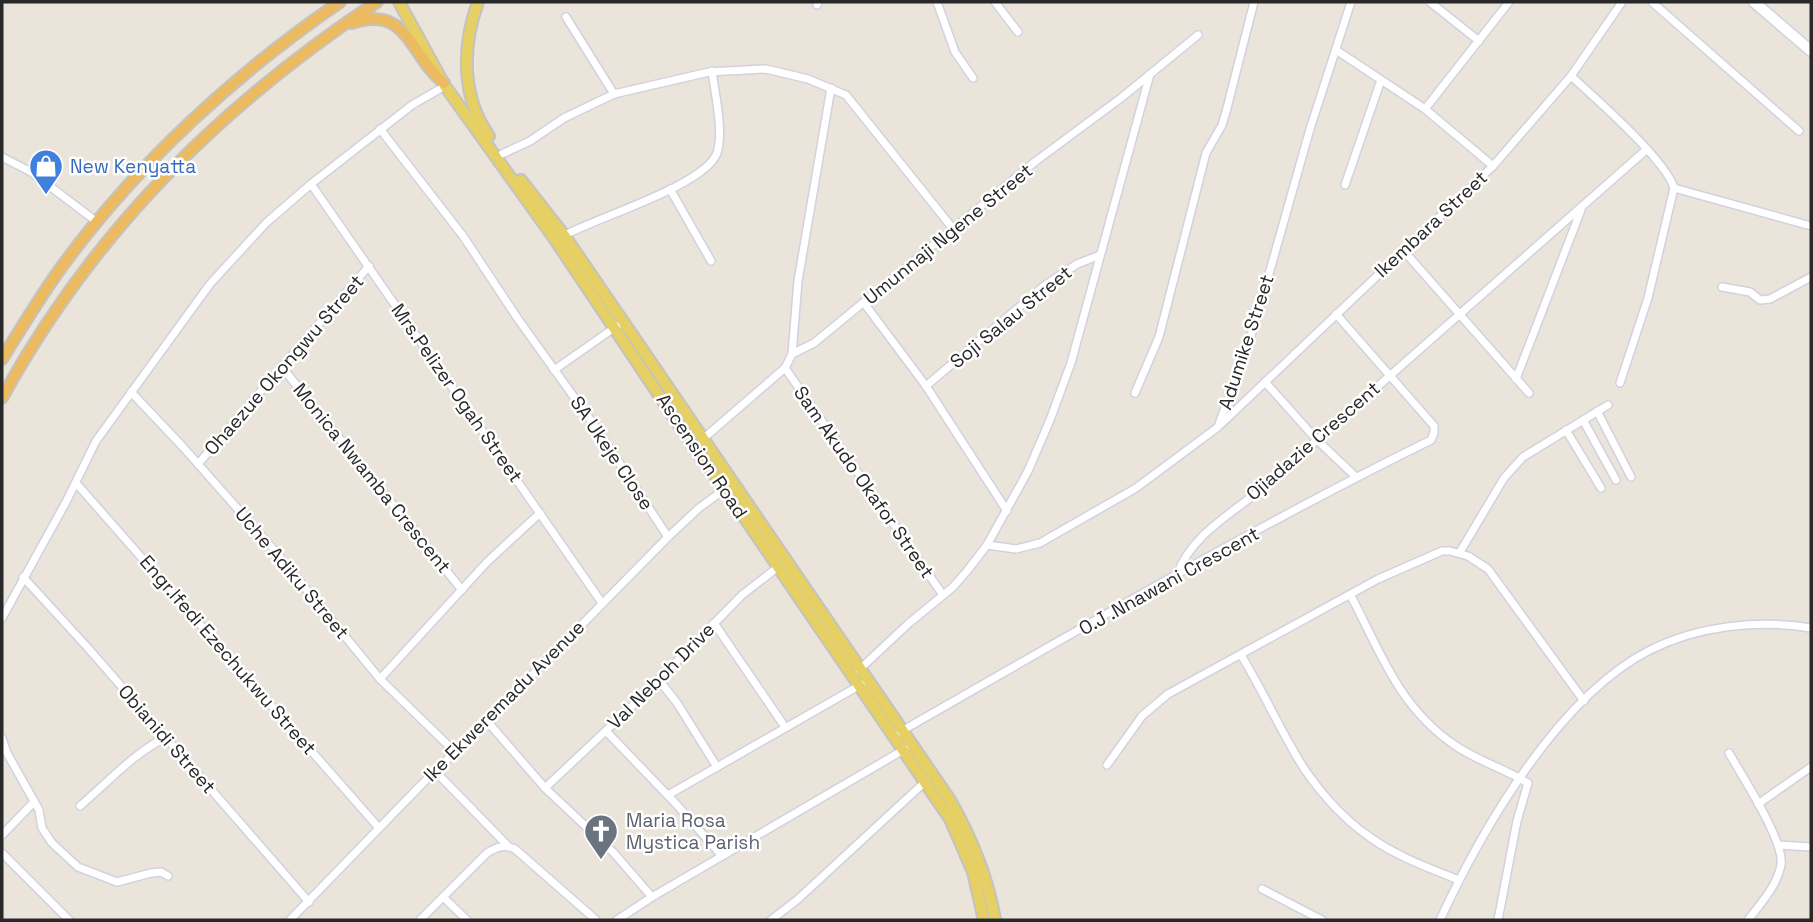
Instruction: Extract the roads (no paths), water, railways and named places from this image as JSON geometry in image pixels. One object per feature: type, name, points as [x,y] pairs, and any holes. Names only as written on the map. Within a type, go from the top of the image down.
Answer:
[{"type":"highway","points":[[2,359],[64,264],[97,222],[173,140],[222,94],[296,32],[340,2]]},
{"type":"highway","points":[[2,398],[50,318],[85,267],[166,173],[258,88],[336,29],[377,2]]},
{"type":"highway","points":[[336,29],[365,19],[390,21],[400,28],[431,73],[444,84]]},
{"type":"main road","name":"Ascension Road","points":[[399,2],[444,84],[560,238]]},
{"type":"main road","name":"Ascension Road","points":[[478,2],[470,23],[466,69],[468,90],[486,132],[619,324],[704,438],[865,683],[950,800],[986,882],[995,920]]},
{"type":"main road","points":[[1754,2],[1811,51]]},
{"type":"main road","name":"Ascension Road","points":[[619,324],[699,455],[778,567],[858,671]]},
{"type":"main road","name":"Ascension Road","points":[[909,747],[965,851],[973,872],[984,920]]},
{"type":"street","points":[[937,2],[956,51],[973,78]]},
{"type":"street","points":[[995,2],[1018,32]]},
{"type":"street","points":[[1135,394],[1159,337],[1206,153],[1222,125],[1254,2]]},
{"type":"street","name":"Adumike Street","points":[[987,545],[1016,549],[1040,543],[1136,488],[1218,427],[1254,327],[1310,129],[1351,2]]},
{"type":"street","points":[[1430,2],[1479,41]]},
{"type":"street","points":[[1425,109],[1509,2]]},
{"type":"street","name":"Ikembara Street","points":[[1218,427],[1493,166],[1571,76],[1622,2]]},
{"type":"street","points":[[1652,2],[1799,131]]},
{"type":"street","points":[[566,18],[614,94]]},
{"type":"street","name":"Umunnaji Ngene Street","points":[[792,354],[814,343],[1036,161],[1150,75],[1198,35]]},
{"type":"street","points":[[1336,50],[1425,109],[1493,166]]},
{"type":"street","points":[[502,154],[530,141],[564,118],[614,94],[712,71],[766,69],[808,79],[846,95],[954,230]]},
{"type":"street","points":[[560,238],[670,189],[706,168],[718,151],[719,139],[712,71]]},
{"type":"street","points":[[858,671],[908,624],[943,596],[967,571],[987,545],[1028,471],[1051,421],[1071,363],[1150,75]]},
{"type":"street","points":[[1571,76],[1646,150],[1667,173],[1674,188],[1648,298],[1620,383]]},
{"type":"street","points":[[1345,185],[1381,80]]},
{"type":"street","points":[[2,618],[96,441],[185,316],[236,253],[311,184],[380,129],[444,84]]},
{"type":"street","points":[[699,455],[704,438],[785,368],[792,354],[799,269],[831,88]]},
{"type":"street","name":"SA Ukeje Close","points":[[380,129],[463,236],[668,537]]},
{"type":"street","name":"Ojiadazie Crescent","points":[[1176,575],[1182,560],[1216,523],[1259,491],[1646,150]]},
{"type":"street","points":[[2,157],[31,172],[97,222]]},
{"type":"street","name":"Mrs.Pelizer Ogah Street","points":[[311,184],[602,603]]},
{"type":"street","points":[[1674,188],[1811,226]]},
{"type":"street","points":[[670,189],[711,261]]},
{"type":"street","points":[[1516,379],[1581,208]]},
{"type":"street","points":[[1403,250],[1530,393]]},
{"type":"street","name":"Soji Salau Street","points":[[926,386],[1044,286],[1077,264],[1100,255]]},
{"type":"street","name":"Ohaezue Okongwu Street","points":[[198,464],[369,266]]},
{"type":"street","points":[[1722,287],[1750,292],[1760,300],[1770,299],[1811,277]]},
{"type":"street","points":[[864,303],[926,386],[1007,511]]},
{"type":"street","points":[[1336,314],[1388,375]]},
{"type":"street","points":[[554,370],[619,324]]},
{"type":"street","name":"Monica Nwamba Crescent","points":[[281,366],[462,590]]},
{"type":"street","name":"Sam Akudo Okafor Street","points":[[785,368],[943,596]]},
{"type":"street","name":"O.J .Nnawani Crescent","points":[[899,733],[1176,575],[1430,440],[1434,433],[1433,426],[1388,375]]},
{"type":"street","points":[[1265,382],[1316,439],[1356,477]]},
{"type":"street","name":"Uche Adiku Street","points":[[131,392],[274,550],[380,679],[455,752]]},
{"type":"street","points":[[1460,552],[1512,468],[1523,457],[1608,405]]},
{"type":"street","points":[[1597,411],[1632,477]]},
{"type":"street","points":[[1583,420],[1616,480]]},
{"type":"street","points":[[1566,430],[1601,488]]},
{"type":"street","name":"Engr.Ifedi Ezechukwu Street","points":[[76,483],[379,828]]},
{"type":"street","name":"Ike Ekweremadu Avenue","points":[[290,920],[668,537],[699,508],[725,489]]},
{"type":"street","points":[[380,679],[494,554],[540,513]]},
{"type":"street","points":[[1107,765],[1142,716],[1168,694],[1378,579],[1442,551],[1460,552],[1476,560],[1494,577],[1584,701]]},
{"type":"street","name":"Val Neboh Drive","points":[[545,788],[659,680],[742,595],[778,567]]},
{"type":"street","name":"Obianidi Street","points":[[23,578],[309,902]]},
{"type":"street","points":[[1351,596],[1395,684],[1416,710],[1455,746],[1528,783],[1515,831],[1501,918]]},
{"type":"street","points":[[714,623],[785,727]]},
{"type":"street","points":[[1440,920],[1459,880],[1505,800],[1546,744],[1584,701],[1610,677],[1639,657],[1676,640],[1723,628],[1751,624],[1811,628]]},
{"type":"street","points":[[1241,655],[1266,697],[1293,752],[1329,800],[1370,838],[1396,853],[1459,880]]},
{"type":"street","points":[[659,680],[677,703],[717,767]]},
{"type":"street","points":[[668,795],[865,683]]},
{"type":"street","points":[[488,721],[545,788],[613,852],[652,897]]},
{"type":"street","points":[[606,731],[722,856]]},
{"type":"street","points":[[80,806],[154,743],[166,737]]},
{"type":"street","points":[[2,738],[7,753],[39,810],[42,828],[52,844],[78,867],[117,882],[151,873],[160,872],[167,876]]},
{"type":"street","points":[[617,920],[632,917],[652,897],[909,747]]},
{"type":"street","points":[[1729,753],[1758,804],[1778,845],[1782,861],[1777,876],[1748,920]]},
{"type":"street","points":[[1758,804],[1811,767]]},
{"type":"street","points":[[435,771],[508,846],[515,849],[596,920]]},
{"type":"street","points":[[771,920],[797,900],[926,780]]},
{"type":"street","points":[[1505,800],[1513,799],[1522,807]]},
{"type":"street","points":[[2,835],[34,802]]},
{"type":"street","points":[[1778,845],[1811,847]]},
{"type":"street","points":[[421,920],[486,853],[500,846],[508,846]]},
{"type":"street","points":[[2,853],[69,920]]},
{"type":"street","points":[[1262,889],[1322,920]]},
{"type":"street","points":[[443,897],[467,920]]},
{"type":"place","name":"New Kenyatta","points":[[46,196]]},
{"type":"place","name":"Maria Rosa Mystica Parish","points":[[601,861]]}]
